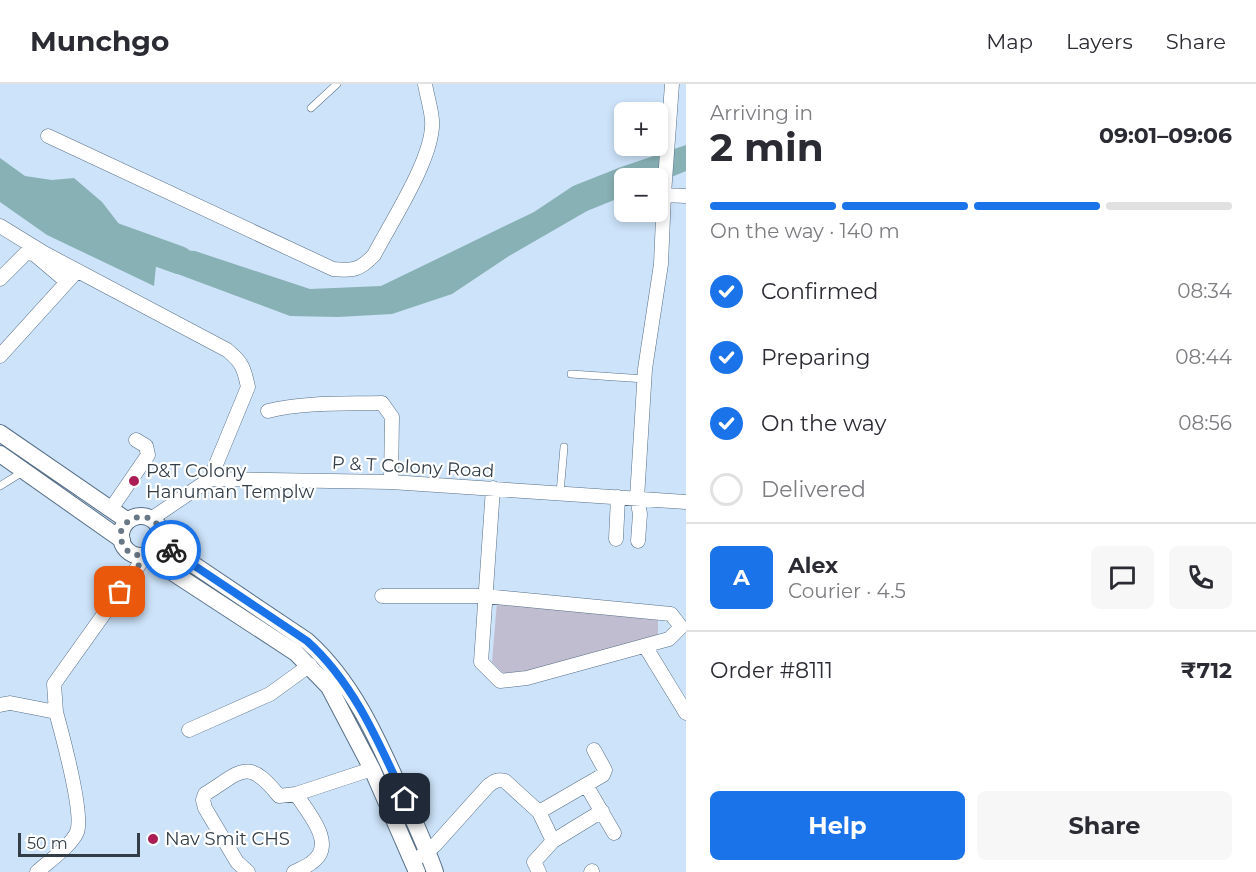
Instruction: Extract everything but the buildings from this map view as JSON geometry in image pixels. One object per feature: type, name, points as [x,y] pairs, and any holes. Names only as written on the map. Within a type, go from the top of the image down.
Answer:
[{"type":"street","points":[[48,136],[333,269],[350,271],[365,265],[374,255],[415,178],[428,148],[433,122],[425,84]]},
{"type":"street","points":[[666,168],[672,84]]},
{"type":"street","points":[[668,194],[686,196]]},
{"type":"street","points":[[638,541],[640,514],[637,498],[645,379],[661,264],[663,222]]},
{"type":"street","points":[[0,226],[44,253],[227,350],[239,359],[245,371],[248,387],[210,479],[151,519]]},
{"type":"street","points":[[0,279],[26,253],[34,254],[67,282]]},
{"type":"street","points":[[0,356],[77,270]]},
{"type":"street","points":[[268,411],[284,407],[382,403],[392,417],[391,482]]},
{"type":"street","points":[[0,432],[128,521]]},
{"type":"street","points":[[111,509],[148,456],[146,446],[136,440]]},
{"type":"street","points":[[0,454],[122,540],[128,551],[140,556],[152,552],[160,542],[159,529],[151,519],[138,516],[128,521],[123,528],[122,540]]},
{"type":"street","name":"P & T Colony Road","points":[[210,479],[391,482],[686,502]]},
{"type":"street","points":[[382,596],[485,596],[671,614],[681,627],[669,639],[527,678],[500,681],[481,662],[485,596],[493,488]]},
{"type":"street","points":[[616,539],[618,497]]},
{"type":"street","points":[[160,542],[307,641],[344,681],[389,764],[435,872]]},
{"type":"street","points":[[146,555],[296,652],[310,665],[329,687],[372,769],[415,866],[494,781],[505,782],[539,812],[553,841]]},
{"type":"street","points":[[37,872],[74,838],[79,823],[71,771],[56,712],[54,684],[146,555]]},
{"type":"street","points":[[645,646],[686,712]]},
{"type":"street","points":[[189,730],[270,694],[310,665]]},
{"type":"street","points":[[0,705],[10,703],[56,712]]},
{"type":"street","points":[[539,812],[603,776],[605,770],[594,750]]},
{"type":"street","points":[[248,872],[237,862],[205,808],[203,800],[205,794],[241,772],[251,771],[265,778],[279,796],[296,794],[372,769]]},
{"type":"street","points":[[586,785],[614,833]]},
{"type":"street","points":[[294,872],[313,862],[322,847],[322,838],[296,794]]},
{"type":"street","points":[[539,872],[534,862],[553,841],[602,811]]},
{"type":"lane","points":[[311,108],[337,84]]},
{"type":"lane","points":[[571,374],[645,379]]},
{"type":"lane","points":[[560,493],[564,447]]},
{"type":"lane","points":[[2,483],[24,471]]},
{"type":"shaded area","points":[[686,145],[686,171],[668,178],[668,168],[618,168],[654,156],[668,156],[668,151]]},
{"type":"shaded area","points":[[0,158],[25,176],[52,180],[74,178],[102,202],[136,246],[195,251],[310,289],[381,286],[534,212],[573,186],[614,170],[614,200],[587,211],[509,256],[452,294],[392,314],[338,317],[290,316],[156,266],[154,286],[47,235],[0,202]]},
{"type":"shaded area","points":[[497,602],[658,620],[658,635],[524,673],[503,673],[492,662]]},
{"type":"waterway","points":[[98,231],[179,260]]},
{"type":"way so far","points":[[120,592],[146,555],[133,554],[124,546],[121,534],[126,522],[138,516],[151,519],[159,529],[160,542],[171,550]]},
{"type":"place","name":"P&T Colony Hanuman Templw","points":[[134,481]]},
{"type":"place","name":"Nav Smit CHS","points":[[153,839]]},
{"type":"route","points":[[171,550],[307,641],[323,656],[344,681],[361,710],[405,799]]}]
